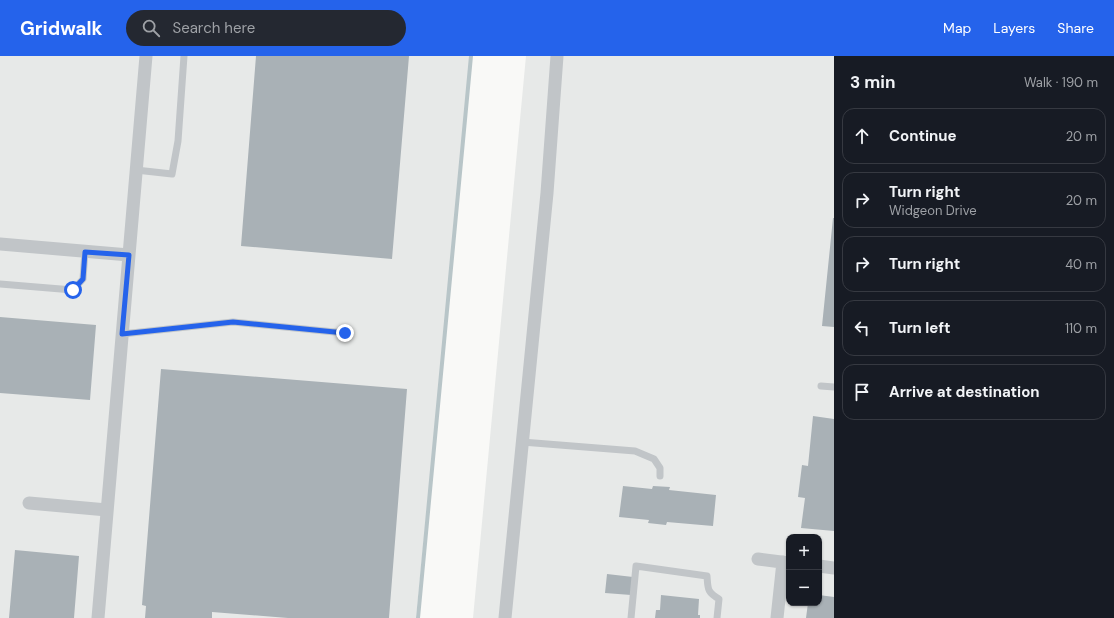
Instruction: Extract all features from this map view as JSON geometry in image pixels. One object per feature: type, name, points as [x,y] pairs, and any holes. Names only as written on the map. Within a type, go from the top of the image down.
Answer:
[{"type":"street","points":[[98,618],[146,56]]},
{"type":"street","points":[[504,618],[547,193],[557,56]]},
{"type":"street","points":[[0,244],[129,255]]},
{"type":"street","points":[[29,503],[108,510]]},
{"type":"street","points":[[758,559],[786,562],[777,618]]},
{"type":"street","points":[[822,566],[834,568]]},
{"type":"lane","points":[[136,170],[172,174],[178,141],[184,56]]},
{"type":"lane","points":[[0,284],[73,290],[83,279],[85,252]]},
{"type":"lane","points":[[122,334],[233,322],[345,333]]},
{"type":"lane","points":[[821,386],[834,387]]},
{"type":"lane","points":[[522,442],[635,451],[654,459],[660,468],[660,476]]},
{"type":"lane","points":[[631,618],[636,566],[707,576],[710,594],[719,599],[717,618]]},
{"type":"shaded area","points":[[0,56],[472,56],[416,618],[0,618]]},
{"type":"shaded area","points":[[526,56],[834,56],[834,618],[473,618]]},
{"type":"building","points":[[256,56],[409,56],[392,259],[241,246]]},
{"type":"building","points":[[834,218],[834,327],[822,326]]},
{"type":"building","points":[[0,317],[96,325],[90,400],[0,393]]},
{"type":"building","points":[[161,369],[407,389],[389,618],[288,618],[212,612],[212,618],[145,618],[146,606],[142,605]]},
{"type":"building","points":[[813,416],[834,419],[834,531],[801,528],[805,498],[798,497],[802,465],[808,466]]},
{"type":"building","points":[[623,486],[652,489],[653,486],[670,487],[669,490],[716,495],[713,526],[667,522],[666,525],[648,523],[649,520],[619,517]]},
{"type":"building","points":[[15,550],[79,556],[74,618],[9,618]]},
{"type":"building","points":[[607,574],[633,577],[631,595],[605,593]]},
{"type":"building","points":[[661,595],[699,599],[698,615],[700,615],[700,618],[655,618],[656,610],[660,610]]},
{"type":"building","points":[[822,595],[834,597],[834,618],[806,618],[808,606],[822,606]]},
{"type":"waterway","points":[[418,618],[471,56]]},
{"type":"route","points":[[73,290],[83,279],[85,252],[129,255],[122,334],[233,322],[345,333]]}]
